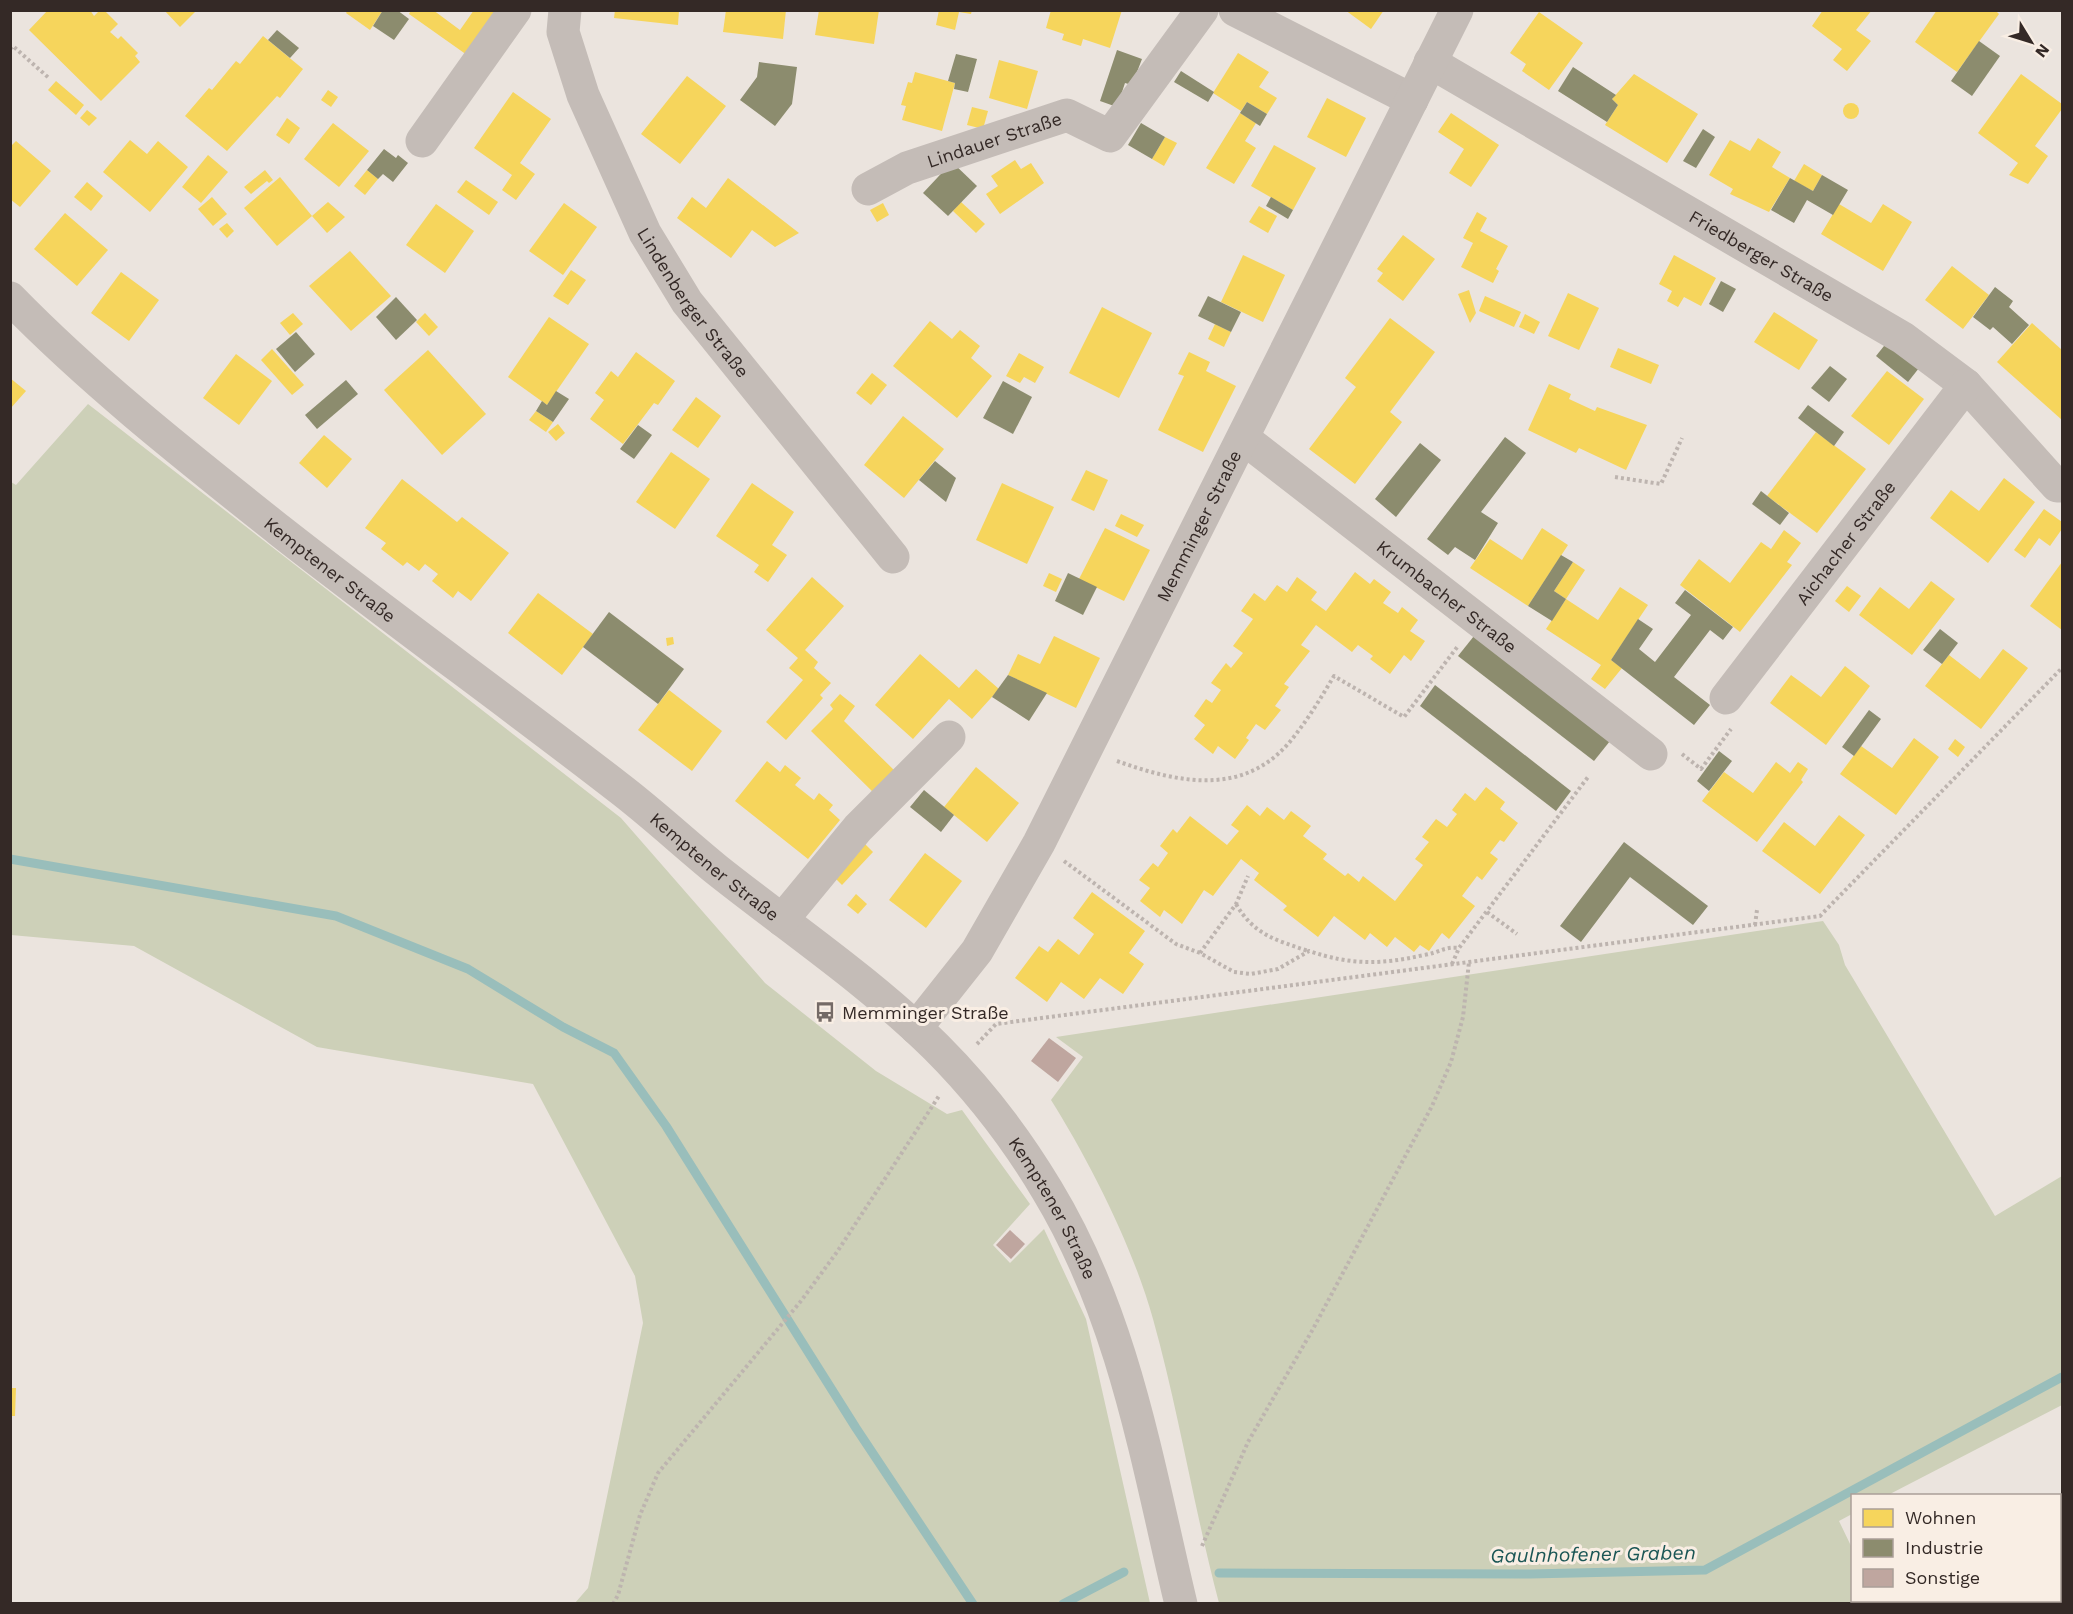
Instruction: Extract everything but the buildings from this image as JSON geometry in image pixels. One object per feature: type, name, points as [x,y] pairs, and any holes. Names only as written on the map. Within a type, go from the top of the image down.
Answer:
[{"type":"street","points":[[422,141],[515,10]]},
{"type":"street","name":"Lindenberger Straße","points":[[565,10],[563,32],[583,95],[645,233],[687,302],[893,557]]},
{"type":"street","name":"Lindauer Straße","points":[[868,189],[907,168],[1067,115],[1110,136],[1202,10]]},
{"type":"street","points":[[1234,10],[1412,100]]},
{"type":"street","name":"Memminger Straße","points":[[916,1028],[976,951],[1039,843],[1088,751],[1457,10]]},
{"type":"street","name":"Friedberger Straße","points":[[1430,62],[1903,338],[1966,385],[2057,486],[2062,486]]},
{"type":"street","name":"Kemptener Straße","points":[[10,298],[101,384],[211,476],[344,581],[621,790],[916,1028],[958,1070],[1019,1145],[1077,1243],[1097,1287],[1125,1369],[1181,1604]]},
{"type":"street","name":"Aichacher Straße","points":[[1726,698],[1966,385]]},
{"type":"street","name":"Krumbacher Straße","points":[[1243,438],[1651,754]]},
{"type":"street","points":[[782,920],[858,828],[949,737]]},
{"type":"path","points":[[10,49],[13,46],[50,79]]},
{"type":"path","points":[[1615,477],[1661,484],[1682,438]]},
{"type":"path","points":[[1088,751],[1159,776],[1208,782],[1240,776],[1262,766],[1295,736],[1334,676],[1404,717],[1477,619]]},
{"type":"path","points":[[613,1604],[618,1595],[640,1515],[658,1473],[801,1301],[958,1070],[986,1032],[996,1024],[1820,916],[2062,668]]},
{"type":"path","points":[[1651,754],[1673,748],[1701,769],[1737,721],[1726,698]]},
{"type":"path","points":[[1452,964],[1459,948],[1588,777]]},
{"type":"path","points":[[1039,843],[1176,944],[1200,953],[1234,972],[1251,974],[1278,969],[1309,951]]},
{"type":"path","points":[[1200,953],[1236,904],[1248,876]]},
{"type":"path","points":[[1236,904],[1244,918],[1266,937],[1337,960],[1361,964],[1427,955],[1446,946],[1459,948]]},
{"type":"path","points":[[1755,925],[1757,910]]},
{"type":"path","points":[[1487,912],[1517,934]]},
{"type":"path","points":[[1170,1557],[1202,1547],[1248,1442],[1313,1329],[1432,1106],[1451,1062],[1463,1017],[1469,962]]},
{"type":"green space","points":[[88,404],[621,818],[765,983],[876,1071],[947,1114],[962,1110],[1030,1204],[993,1245],[1010,1263],[1044,1229],[1086,1319],[1150,1603],[575,1603],[588,1588],[643,1323],[635,1276],[533,1084],[317,1047],[134,946],[11,935],[11,482],[16,485]]},
{"type":"green space","points":[[1823,921],[1839,945],[1845,965],[1995,1216],[2062,1176],[2062,1405],[1890,1494],[1851,1494],[1851,1515],[1839,1521],[1851,1546],[1851,1602],[1879,1603],[1219,1603],[1171,1389],[1144,1291],[1109,1206],[1081,1150],[1051,1100],[1083,1057],[1056,1037]]},
{"type":"waterway","points":[[10,859],[336,916],[468,969],[563,1027],[614,1053],[666,1126],[856,1428],[973,1604]]},
{"type":"waterway","name":"Gaulnhofener Graben","points":[[1219,1573],[1530,1574],[1705,1570],[2062,1377]]},
{"type":"waterway","name":"Gaulnhofener Graben","points":[[1063,1604],[1124,1572]]},
{"type":"place","name":"Memminger Straße","points":[[825,1012]]}]
